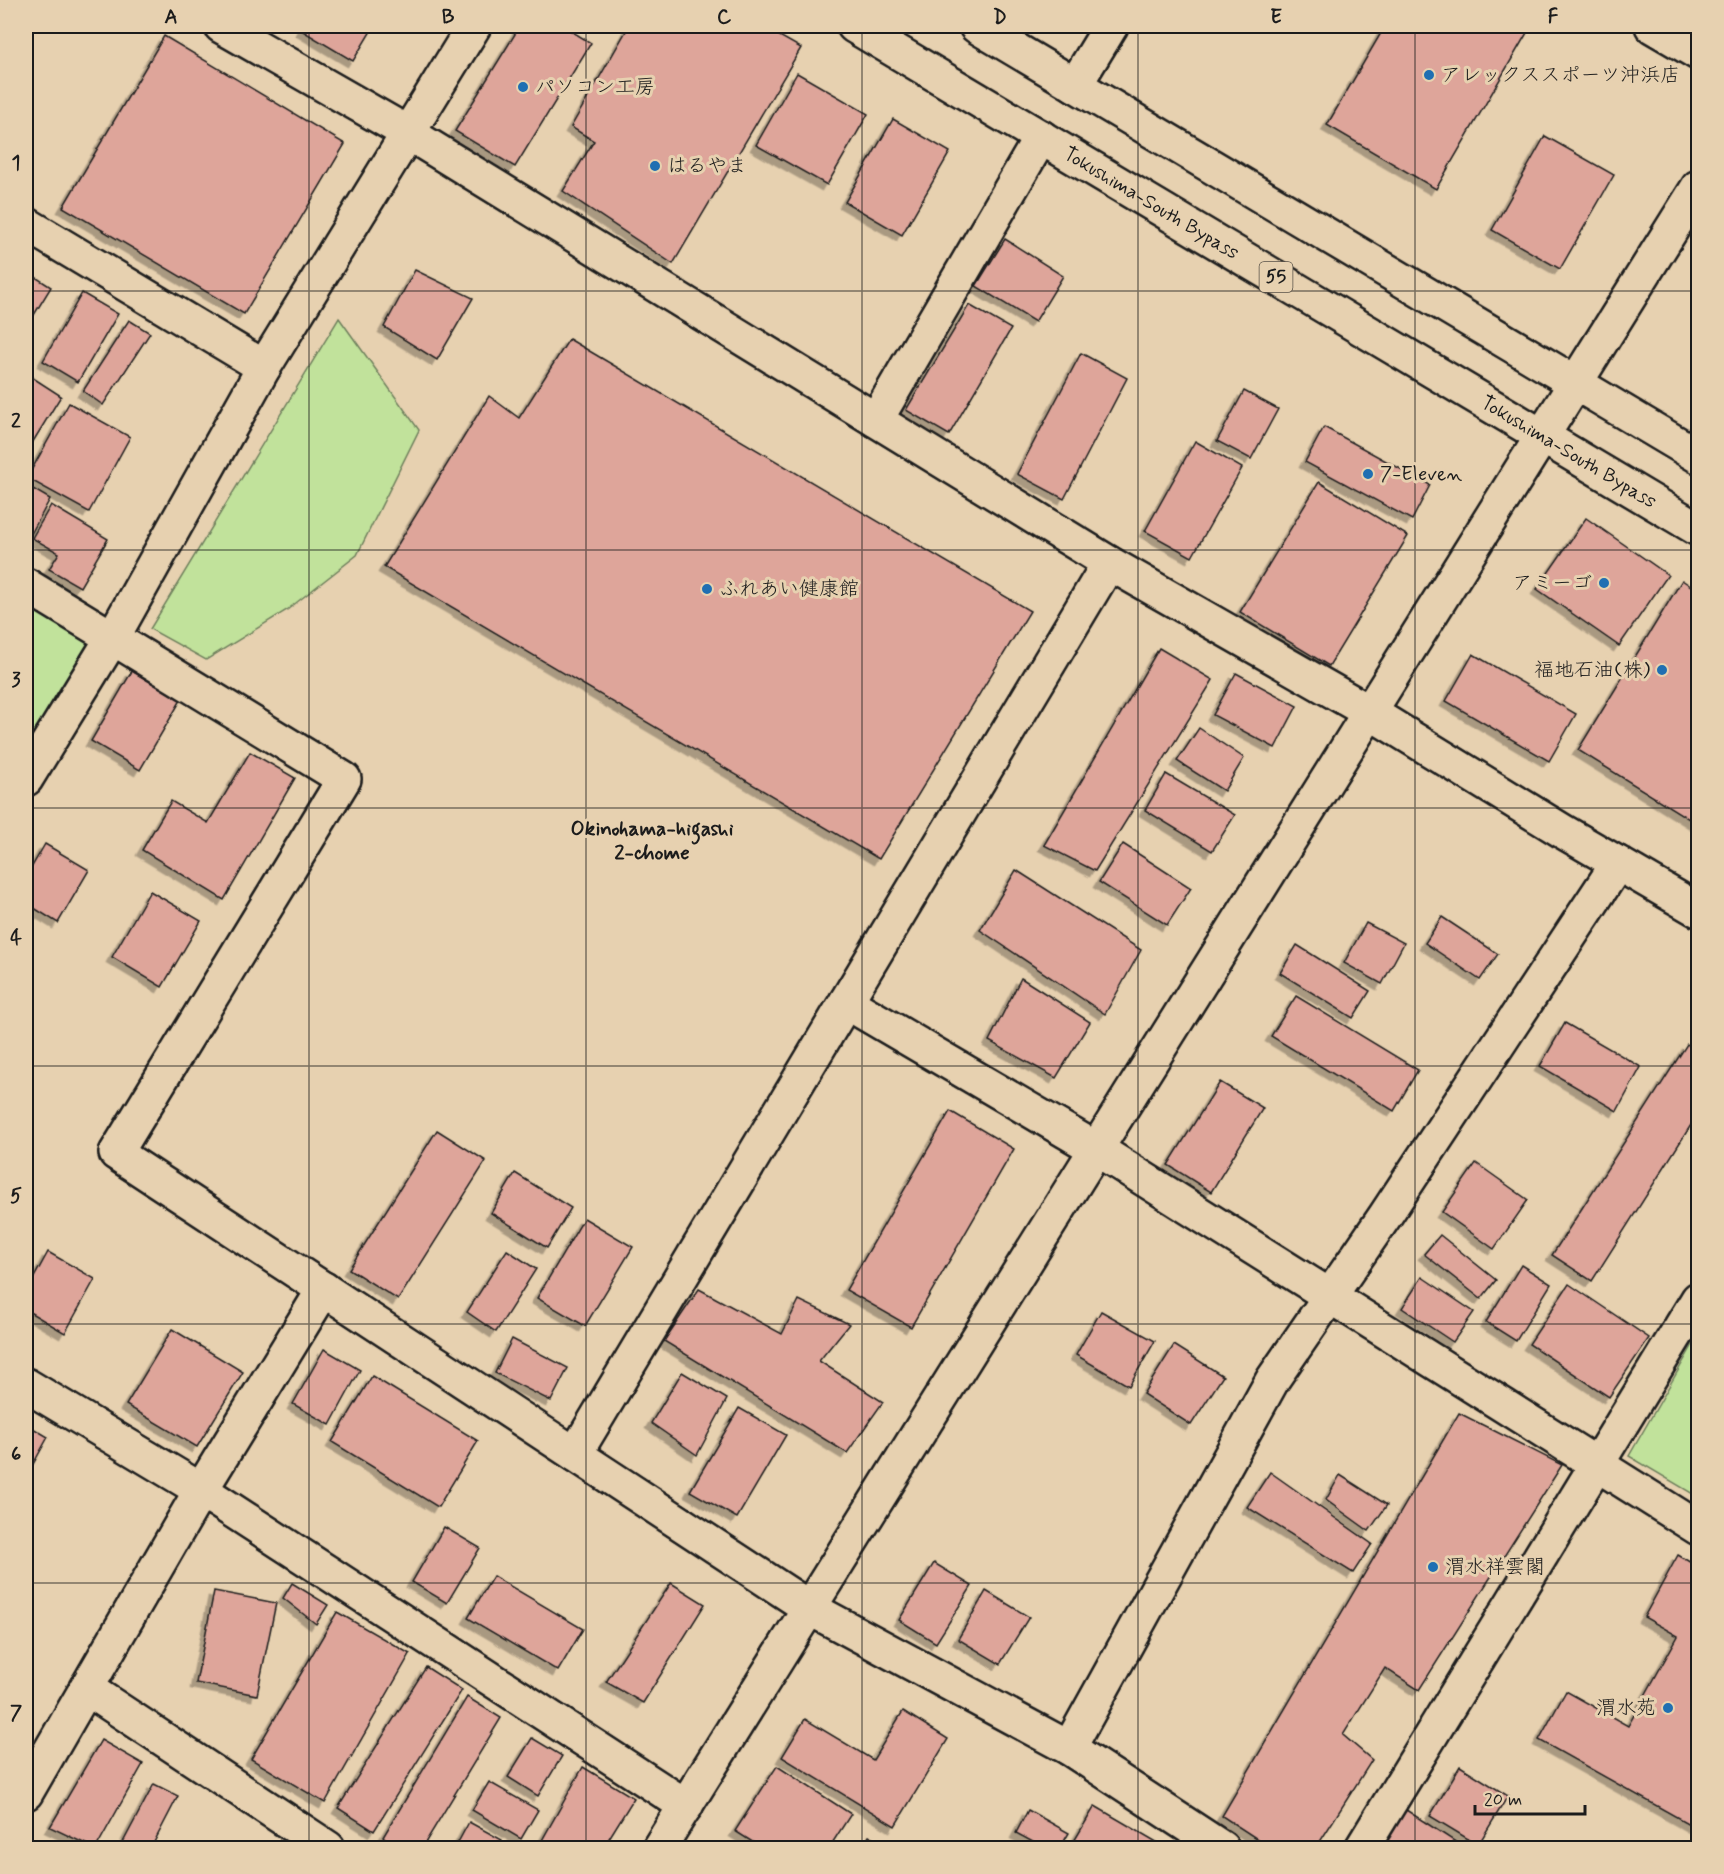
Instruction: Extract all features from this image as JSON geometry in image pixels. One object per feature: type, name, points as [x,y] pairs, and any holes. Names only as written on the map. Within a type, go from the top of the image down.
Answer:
[{"type":"main road","points":[[220,26],[408,133],[1109,563],[1371,713],[1618,864],[1698,910]]},
{"type":"main road","points":[[26,779],[113,637],[264,367],[474,26]]},
{"type":"main road","name":"Tokushima-South Bypass","points":[[854,26],[1698,529]]},
{"type":"main road","points":[[976,26],[1698,456]]},
{"type":"main road","points":[[1075,85],[1111,26]]},
{"type":"main road","points":[[1652,26],[1698,53]]},
{"type":"main road","points":[[876,420],[1041,137]]},
{"type":"main road","points":[[659,1848],[811,1609],[1698,187]]},
{"type":"main road","points":[[26,224],[264,367]]},
{"type":"main road","points":[[575,1454],[1109,563]]},
{"type":"main road","points":[[26,585],[344,780],[116,1152],[811,1609],[1069,1748],[1222,1848]]},
{"type":"main road","points":[[1069,1748],[1273,1379],[1385,1216],[1618,864]]},
{"type":"main road","points":[[846,1002],[1098,1150],[1698,1528]]},
{"type":"main road","points":[[26,1793],[201,1490],[324,1289]]},
{"type":"main road","points":[[1362,1848],[1698,1299]]},
{"type":"main road","points":[[26,1385],[201,1490],[686,1806]]},
{"type":"main road","points":[[86,1688],[328,1848]]},
{"type":"green space","points":[[339,318],[419,430],[357,555],[287,610],[206,660],[150,629]]},
{"type":"green space","points":[[26,600],[93,638],[26,747]]},
{"type":"green space","points":[[1698,1336],[1698,1497],[1629,1456]]},
{"type":"building","points":[[303,26],[374,26],[353,61],[301,30]]},
{"type":"building","name":"パソコン工房","points":[[520,26],[563,26],[591,43],[515,167],[455,131]]},
{"type":"building","name":"はるやま","points":[[629,26],[762,26],[801,48],[673,264],[563,191],[594,141],[571,127]]},
{"type":"building","name":"アレックススポーツ沖浜店","points":[[1385,26],[1531,26],[1436,189],[1327,125]]},
{"type":"building","points":[[164,36],[345,144],[244,314],[63,207]]},
{"type":"building","points":[[797,73],[868,114],[827,185],[756,145]]},
{"type":"building","points":[[893,119],[950,152],[902,235],[845,202]]},
{"type":"building","points":[[1545,136],[1614,175],[1560,269],[1492,230]]},
{"type":"building","points":[[1005,239],[1063,276],[1035,322],[976,286]]},
{"type":"building","points":[[415,270],[473,298],[437,360],[384,327]]},
{"type":"building","points":[[26,271],[51,287],[26,328]]},
{"type":"building","points":[[82,293],[118,314],[78,382],[43,361]]},
{"type":"building","points":[[969,305],[1011,329],[949,435],[906,410]]},
{"type":"building","points":[[129,320],[150,333],[103,405],[83,391]]},
{"type":"building","name":"ふれあい健康館","points":[[569,339],[1030,611],[879,859],[384,567],[489,396],[519,418]]},
{"type":"building","points":[[1081,353],[1127,378],[1064,499],[1017,474]]},
{"type":"building","points":[[30,376],[61,396],[26,453],[26,382]]},
{"type":"building","points":[[1244,391],[1278,409],[1251,459],[1217,441]]},
{"type":"building","points":[[69,403],[130,437],[89,512],[27,478]]},
{"type":"building","name":"7-Eleven","points":[[1324,427],[1430,485],[1412,520],[1305,462]]},
{"type":"building","points":[[1195,441],[1242,468],[1192,557],[1145,531]]},
{"type":"building","points":[[1319,482],[1408,536],[1329,666],[1240,612]]},
{"type":"building","points":[[26,485],[50,499],[26,543]]},
{"type":"building","points":[[51,505],[108,539],[80,587],[49,569],[59,553],[32,538]]},
{"type":"building","points":[[1586,518],[1668,575],[1619,646],[1537,589]]},
{"type":"building","name":"福地石油(株)","points":[[1682,580],[1698,591],[1697,824],[1578,750]]},
{"type":"building","points":[[1159,648],[1213,680],[1095,871],[1044,845]]},
{"type":"building","points":[[1473,654],[1576,714],[1549,761],[1446,701]]},
{"type":"building","points":[[132,671],[181,700],[140,770],[91,741]]},
{"type":"building","points":[[1236,673],[1297,706],[1275,748],[1213,715]]},
{"type":"building","points":[[1199,728],[1244,758],[1224,791],[1177,761]]},
{"type":"building","points":[[250,752],[295,778],[224,900],[142,850],[171,801],[208,823]]},
{"type":"building","points":[[1166,774],[1235,815],[1212,851],[1145,810]]},
{"type":"building","points":[[45,844],[89,870],[58,923],[26,903],[26,877]]},
{"type":"building","points":[[1123,844],[1191,888],[1167,925],[1099,882]]},
{"type":"building","points":[[1016,870],[1141,950],[1105,1014],[980,930]]},
{"type":"building","points":[[150,891],[201,921],[162,987],[112,957]]},
{"type":"building","points":[[1442,917],[1498,954],[1480,980],[1425,943]]},
{"type":"building","points":[[1366,923],[1404,943],[1382,984],[1344,963]]},
{"type":"building","points":[[1297,945],[1370,991],[1353,1018],[1280,973]]},
{"type":"building","points":[[1021,978],[1090,1022],[1056,1078],[989,1041]]},
{"type":"building","points":[[1296,996],[1418,1070],[1394,1111],[1271,1036]]},
{"type":"building","points":[[1565,1023],[1641,1067],[1617,1111],[1540,1066]]},
{"type":"building","points":[[1687,1044],[1698,1052],[1698,1114],[1592,1281],[1552,1255]]},
{"type":"building","points":[[1220,1082],[1263,1108],[1211,1192],[1168,1165]]},
{"type":"building","points":[[950,1111],[1014,1149],[911,1327],[846,1290]]},
{"type":"building","points":[[437,1130],[486,1161],[398,1300],[349,1269]]},
{"type":"building","points":[[1476,1163],[1528,1200],[1494,1249],[1442,1212]]},
{"type":"building","points":[[515,1173],[571,1208],[547,1248],[491,1213]]},
{"type":"building","points":[[584,1218],[633,1247],[585,1326],[537,1298]]},
{"type":"building","points":[[1440,1235],[1496,1280],[1481,1299],[1424,1254]]},
{"type":"building","points":[[507,1250],[536,1269],[496,1332],[467,1312]]},
{"type":"building","points":[[48,1252],[95,1279],[65,1333],[26,1310],[26,1292]]},
{"type":"building","points":[[1521,1265],[1551,1284],[1516,1341],[1486,1322]]},
{"type":"building","points":[[1422,1277],[1474,1312],[1453,1342],[1402,1308]]},
{"type":"building","points":[[1569,1284],[1649,1338],[1609,1397],[1529,1344]]},
{"type":"building","points":[[699,1289],[782,1334],[799,1300],[849,1324],[819,1361],[883,1402],[847,1453],[664,1341]]},
{"type":"building","points":[[1101,1311],[1155,1341],[1129,1386],[1076,1355]]},
{"type":"building","points":[[172,1329],[243,1372],[197,1447],[126,1405]]},
{"type":"building","points":[[512,1339],[568,1368],[551,1401],[495,1373]]},
{"type":"building","points":[[1174,1345],[1223,1376],[1191,1425],[1143,1394]]},
{"type":"building","points":[[324,1349],[360,1370],[330,1425],[293,1404]]},
{"type":"building","points":[[682,1372],[727,1399],[697,1455],[651,1423]]},
{"type":"building","points":[[372,1376],[478,1441],[438,1507],[332,1442]]},
{"type":"building","points":[[739,1408],[786,1435],[737,1518],[690,1491]]},
{"type":"building","name":"渭水祥雲閣","points":[[1459,1413],[1562,1465],[1419,1690],[1385,1668],[1343,1735],[1372,1760],[1316,1848],[1271,1848],[1222,1816]]},
{"type":"building","points":[[26,1424],[48,1437],[26,1477]]},
{"type":"building","points":[[1270,1472],[1372,1544],[1353,1573],[1247,1507]]},
{"type":"building","points":[[1340,1475],[1387,1505],[1369,1531],[1326,1500]]},
{"type":"building","points":[[444,1527],[480,1548],[447,1603],[412,1582]]},
{"type":"building","name":"渭水苑","points":[[1678,1555],[1698,1567],[1698,1829],[1539,1740],[1566,1691],[1628,1726],[1678,1636],[1644,1617]]},
{"type":"building","points":[[934,1563],[972,1586],[936,1643],[899,1620]]},
{"type":"building","points":[[493,1576],[583,1629],[558,1671],[468,1618]]},
{"type":"building","points":[[292,1583],[328,1605],[316,1624],[283,1598]]},
{"type":"building","points":[[671,1583],[705,1604],[643,1703],[606,1682]]},
{"type":"building","points":[[214,1591],[276,1603],[257,1695],[196,1683]]},
{"type":"building","points":[[986,1591],[1029,1617],[1000,1664],[958,1639]]},
{"type":"building","points":[[337,1612],[410,1654],[325,1803],[251,1759]]},
{"type":"building","points":[[426,1667],[462,1690],[374,1831],[338,1808]]},
{"type":"building","points":[[467,1697],[501,1718],[422,1848],[403,1848],[383,1837]]},
{"type":"building","points":[[903,1711],[948,1739],[895,1826],[782,1757],[805,1719],[873,1760]]},
{"type":"building","points":[[532,1738],[562,1756],[538,1796],[508,1777]]},
{"type":"building","points":[[101,1740],[143,1764],[94,1848],[50,1827]]},
{"type":"building","points":[[777,1766],[851,1814],[829,1848],[762,1848],[735,1831]]},
{"type":"building","points":[[1460,1766],[1508,1796],[1478,1845],[1430,1816]]},
{"type":"building","points":[[583,1767],[634,1798],[603,1848],[549,1848],[540,1844]]},
{"type":"building","points":[[489,1782],[538,1810],[521,1839],[472,1810]]},
{"type":"building","points":[[154,1784],[178,1796],[151,1848],[120,1848]]},
{"type":"building","points":[[1095,1806],[1167,1848],[1070,1848]]},
{"type":"building","points":[[1403,1808],[1465,1848],[1377,1848]]},
{"type":"building","points":[[1028,1810],[1069,1833],[1060,1848],[1044,1848],[1016,1833]]},
{"type":"building","points":[[469,1822],[502,1840],[497,1848],[455,1848]]},
{"type":"building","points":[[869,1836],[888,1848],[861,1848]]},
{"type":"place","name":"アレックススポーツ沖浜店","points":[[1429,75]]},
{"type":"place","name":"パソコン工房","points":[[523,87]]},
{"type":"place","name":"はるやま","points":[[655,166]]},
{"type":"place","name":"7-Eleven","points":[[1368,474]]},
{"type":"place","name":"アミーゴ","points":[[1604,583]]},
{"type":"place","name":"ふれあい健康館","points":[[707,589]]},
{"type":"place","name":"福地石油(株)","points":[[1662,670]]},
{"type":"place","name":"渭水祥雲閣","points":[[1433,1567]]},
{"type":"place","name":"渭水苑","points":[[1668,1708]]},
{"type":"district","name":"Okinohama-higashi 2-chome","points":[[652,841]]}]
